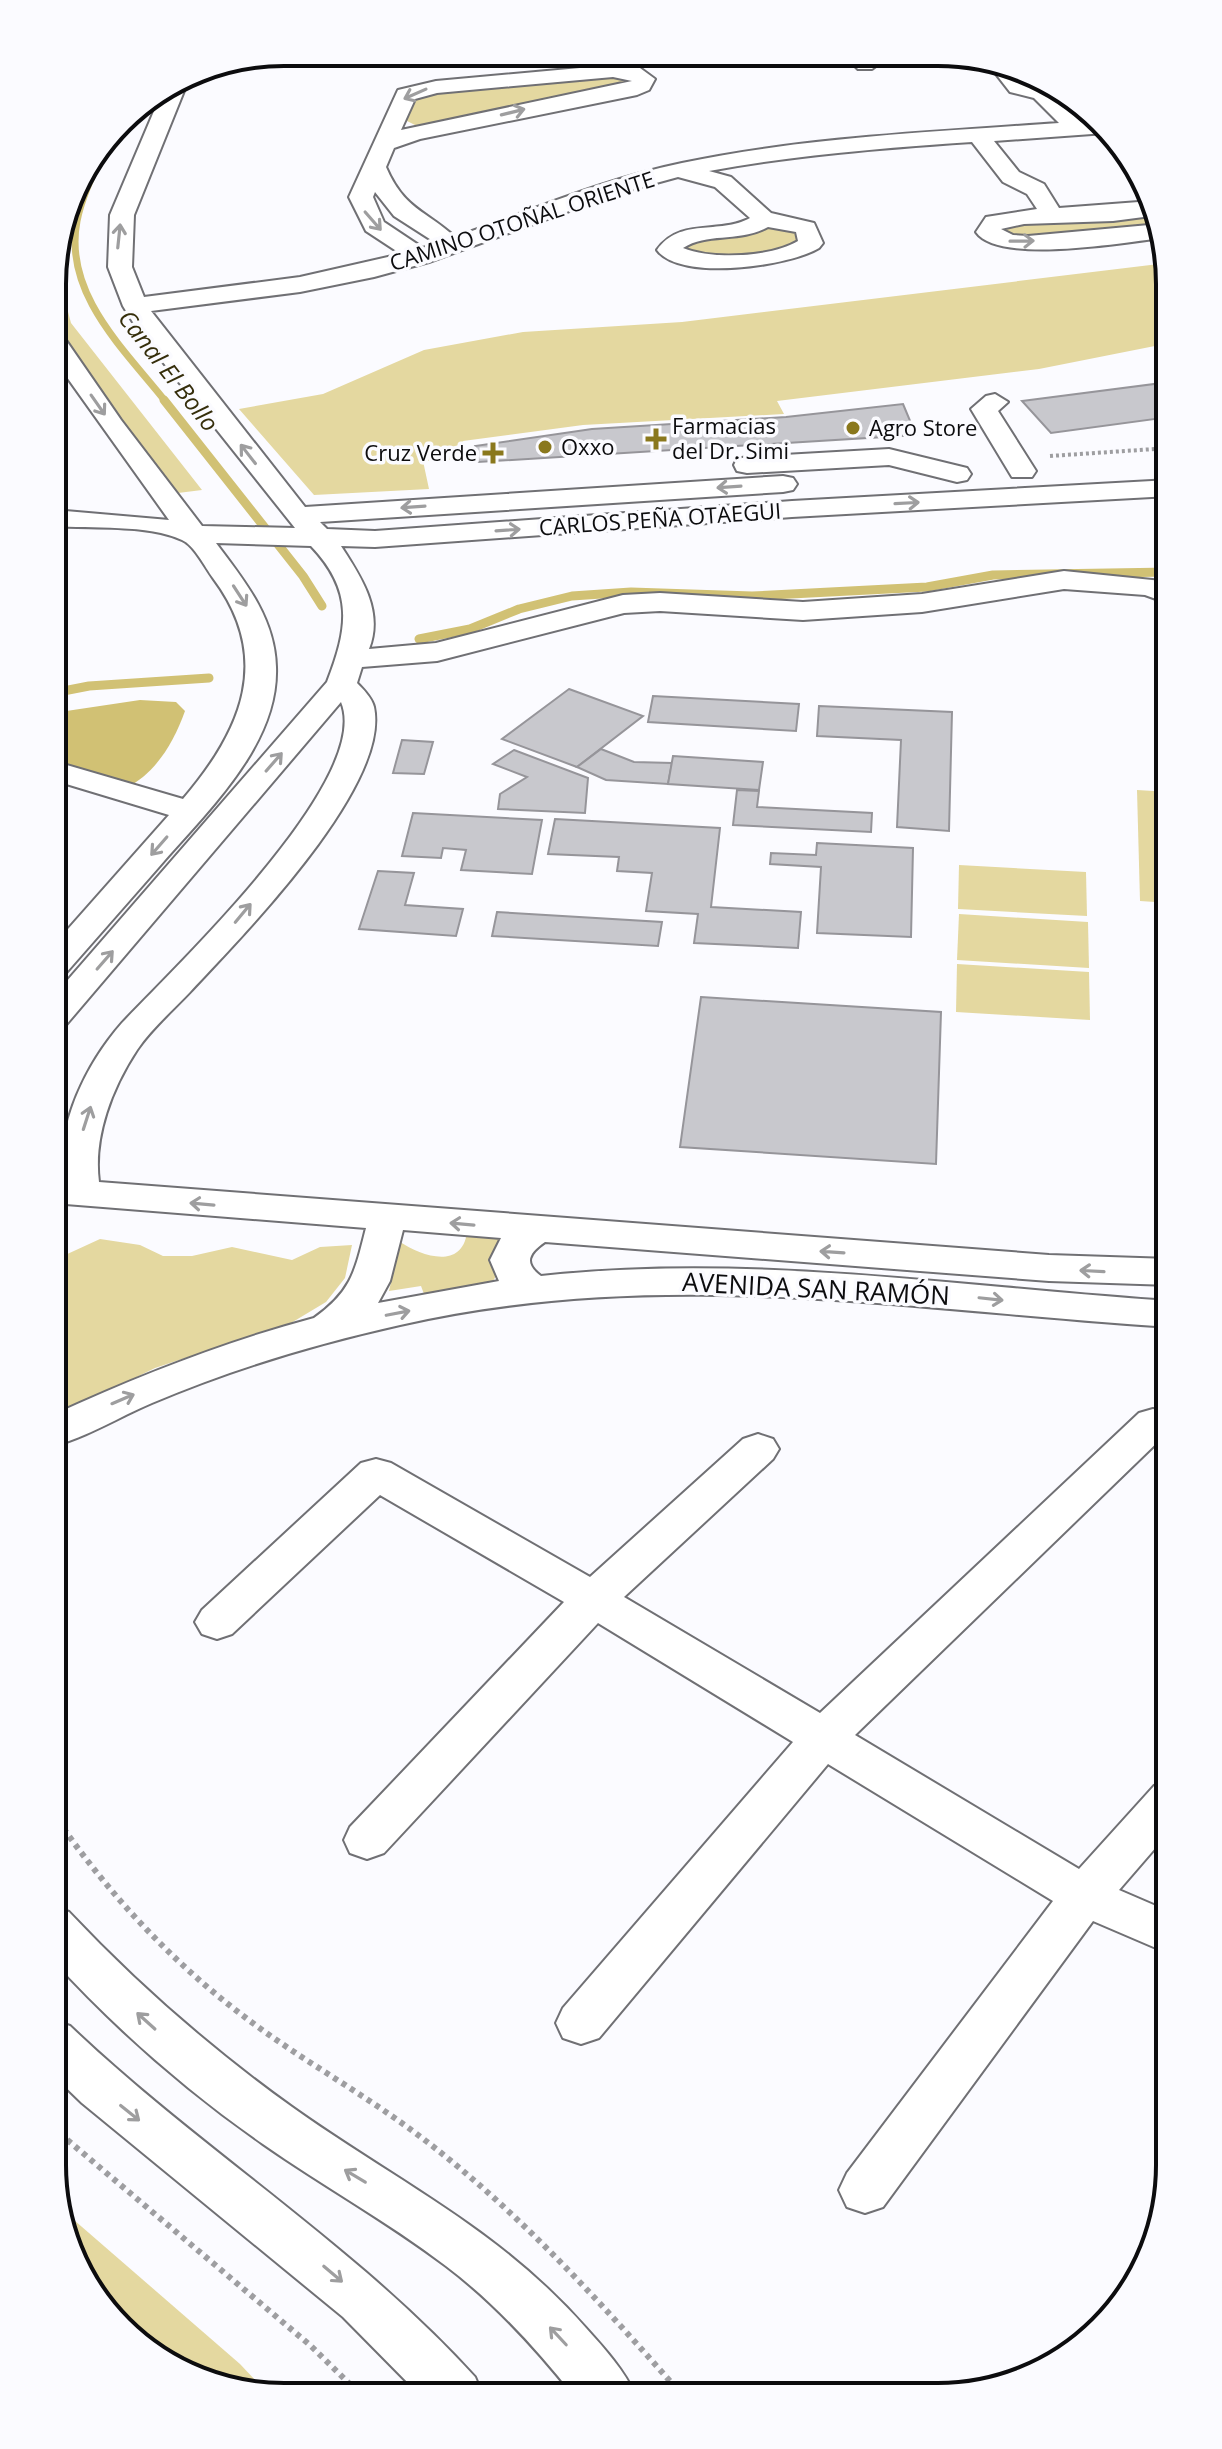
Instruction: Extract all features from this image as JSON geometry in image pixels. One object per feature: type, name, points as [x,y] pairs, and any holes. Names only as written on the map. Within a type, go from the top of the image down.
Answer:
[{"type":"street","points":[[386,143],[407,135],[634,89],[644,79],[633,72],[613,71],[424,88],[404,97],[361,197],[374,226],[421,257]]},
{"type":"street","points":[[1012,79],[1018,87],[1042,93],[1076,129]]},
{"type":"street","points":[[1018,87],[1016,96],[1043,131]]},
{"type":"street","points":[[170,99],[128,199],[119,232],[120,267],[135,306],[287,522]]},
{"type":"street","points":[[394,121],[408,128],[437,130]]},
{"type":"street","name":"CAMINO OTOÑAL ORIENTE","points":[[135,306],[332,278],[421,257],[591,194],[678,170],[741,159],[1090,128]]},
{"type":"street","points":[[1010,133],[1040,180],[1036,189]]},
{"type":"street","points":[[979,136],[1011,177],[1036,189],[1051,213]]},
{"type":"street","points":[[678,170],[723,182],[742,202],[759,213],[806,228],[811,243],[794,253],[712,261],[692,261],[669,250],[677,240],[686,236],[745,230],[759,213],[760,194],[741,159]]},
{"type":"street","points":[[375,168],[385,191],[402,213],[414,223],[455,244]]},
{"type":"street","points":[[1143,210],[1116,214],[1051,213],[994,222],[988,232],[1008,242],[1028,243],[1149,232]]},
{"type":"street","points":[[66,356],[201,525],[253,617],[263,665],[261,691],[245,739],[231,763],[66,952]]},
{"type":"street","points":[[995,402],[984,409],[1022,471]]},
{"type":"street","points":[[448,505],[450,486],[494,480],[889,457],[957,474]]},
{"type":"street","name":"CARLOS PEÑA OTAEGUI","points":[[287,522],[318,538],[375,539],[792,509],[844,493],[957,474],[1156,464]]},
{"type":"street","points":[[778,484],[795,492],[798,498],[792,509]]},
{"type":"street","name":"CARLOS PEÑA OTAEGUI","points":[[66,519],[201,525],[287,522],[448,505],[778,484],[844,493],[1156,488]]},
{"type":"street","points":[[66,1004],[347,671],[359,630],[357,602],[341,564],[318,538]]},
{"type":"street","points":[[347,671],[437,652],[623,604],[660,602],[803,611],[922,603],[1064,580],[1156,589]]},
{"type":"street","points":[[68,1193],[77,1168],[85,1117],[120,1048],[235,922],[326,813],[343,783],[361,728],[359,705],[347,671]]},
{"type":"street","points":[[66,774],[190,811]]},
{"type":"street","name":"AVENIDA SAN RAMÓN","points":[[68,1193],[1049,1268],[1156,1272]]},
{"type":"street","points":[[319,1332],[339,1322],[362,1302],[371,1284],[387,1218]]},
{"type":"street","points":[[535,1291],[518,1281],[509,1267],[510,1253],[519,1239],[536,1230]]},
{"type":"street","name":"AVENIDA SAN RAMÓN","points":[[66,1426],[173,1378],[319,1332],[419,1309],[535,1291],[676,1282],[769,1281],[1156,1313]]},
{"type":"street","points":[[581,2023],[824,1737],[1153,1423]]},
{"type":"street","points":[[367,1840],[594,1599],[758,1449]]},
{"type":"street","points":[[217,1622],[376,1474],[594,1599],[1084,1896],[1156,1928]]},
{"type":"street","points":[[865,2190],[1084,1896],[1156,1815]]},
{"type":"street","points":[[66,1942],[98,1977],[231,2090],[277,2125],[467,2250],[524,2300],[598,2383]]},
{"type":"street","points":[[66,2055],[89,2079],[245,2208],[336,2276],[394,2329],[444,2383]]},
{"type":"path","points":[[66,1831],[117,1901],[165,1950],[230,2007],[291,2050],[355,2089],[428,2142],[566,2268],[671,2383]]},
{"type":"path","points":[[66,2139],[311,2346],[349,2383]]},
{"type":"shaded area","points":[[616,74],[633,81],[431,126],[417,126],[405,120],[412,100],[424,94]]},
{"type":"shaded area","points":[[1143,212],[1148,228],[1010,239],[998,226]]},
{"type":"shaded area","points":[[766,223],[793,226],[803,234],[794,249],[710,259],[678,254],[690,239]]},
{"type":"shaded area","points":[[1155,264],[1156,270],[1156,346],[1039,369],[777,401],[784,414],[583,425],[463,441],[466,459],[423,461],[429,489],[314,495],[239,409],[323,394],[424,350],[523,332],[682,322]]},
{"type":"shaded area","points":[[66,304],[71,323],[202,490],[178,493],[66,352]]},
{"type":"shaded area","points":[[140,700],[176,702],[185,711],[163,756],[137,782],[126,788],[66,769],[66,711]]},
{"type":"shaded area","points":[[1137,790],[1156,791],[1156,902],[1140,901]]},
{"type":"shaded area","points":[[959,865],[1086,872],[1087,916],[958,909]]},
{"type":"shaded area","points":[[959,914],[1088,922],[1089,968],[957,960]]},
{"type":"shaded area","points":[[957,964],[1089,972],[1090,1020],[956,1012]]},
{"type":"shaded area","points":[[467,1233],[503,1236],[494,1254],[493,1262],[498,1272],[492,1283],[424,1294],[421,1286],[389,1291],[400,1242],[428,1255],[448,1256],[463,1245]]},
{"type":"shaded area","points":[[100,1239],[140,1245],[163,1256],[192,1256],[232,1247],[292,1260],[320,1247],[352,1245],[345,1278],[326,1302],[291,1323],[155,1368],[66,1412],[66,1255]]},
{"type":"shaded area","points":[[73,2219],[256,2381],[228,2376],[188,2361],[140,2329],[103,2286],[88,2261]]},
{"type":"building","points":[[1156,384],[1156,419],[1051,433],[1022,401]]},
{"type":"building","points":[[903,404],[916,435],[478,462],[475,446],[592,429],[786,417]]},
{"type":"building","points":[[569,689],[643,716],[577,767],[502,739]]},
{"type":"building","points":[[653,696],[799,704],[796,731],[648,722]]},
{"type":"building","points":[[819,706],[952,712],[949,831],[897,827],[901,740],[817,736]]},
{"type":"building","points":[[402,740],[433,742],[424,774],[393,773]]},
{"type":"building","points":[[601,749],[634,762],[672,763],[668,784],[606,780],[577,767]]},
{"type":"building","points":[[514,750],[588,778],[585,813],[498,809],[500,794],[527,777],[493,764]]},
{"type":"building","points":[[673,756],[763,762],[759,790],[668,784]]},
{"type":"building","points":[[737,790],[759,791],[757,807],[872,813],[871,832],[733,825]]},
{"type":"building","points":[[413,813],[542,820],[532,874],[461,870],[466,850],[443,848],[441,858],[402,856]]},
{"type":"building","points":[[555,819],[720,828],[711,907],[801,912],[798,948],[694,943],[698,914],[646,911],[652,873],[617,871],[619,857],[548,854]]},
{"type":"building","points":[[817,843],[913,848],[911,937],[817,933],[821,867],[770,864],[771,853],[816,855]]},
{"type":"building","points":[[378,871],[414,873],[405,905],[463,909],[456,936],[359,929]]},
{"type":"building","points":[[497,912],[662,922],[658,946],[492,936]]},
{"type":"building","points":[[701,997],[941,1012],[936,1164],[680,1147]]},
{"type":"waterway","name":"Canal El Bollo","points":[[82,203],[75,248],[79,273],[88,297],[116,341],[166,402]]},
{"type":"waterway","name":"Canal El Bollo","points":[[164,400],[303,576],[322,606]]},
{"type":"waterway","points":[[419,639],[470,629],[519,609],[572,596],[631,592],[752,596],[927,587],[993,575],[1156,572]]},
{"type":"waterway","points":[[66,690],[89,686],[209,678]]},
{"type":"place","name":"Agro Store","points":[[853,428]]},
{"type":"place","name":"Farmacias del Dr. Simi","points":[[656,439]]},
{"type":"place","name":"Oxxo","points":[[545,447]]},
{"type":"place","name":"Cruz Verde","points":[[493,453]]}]
